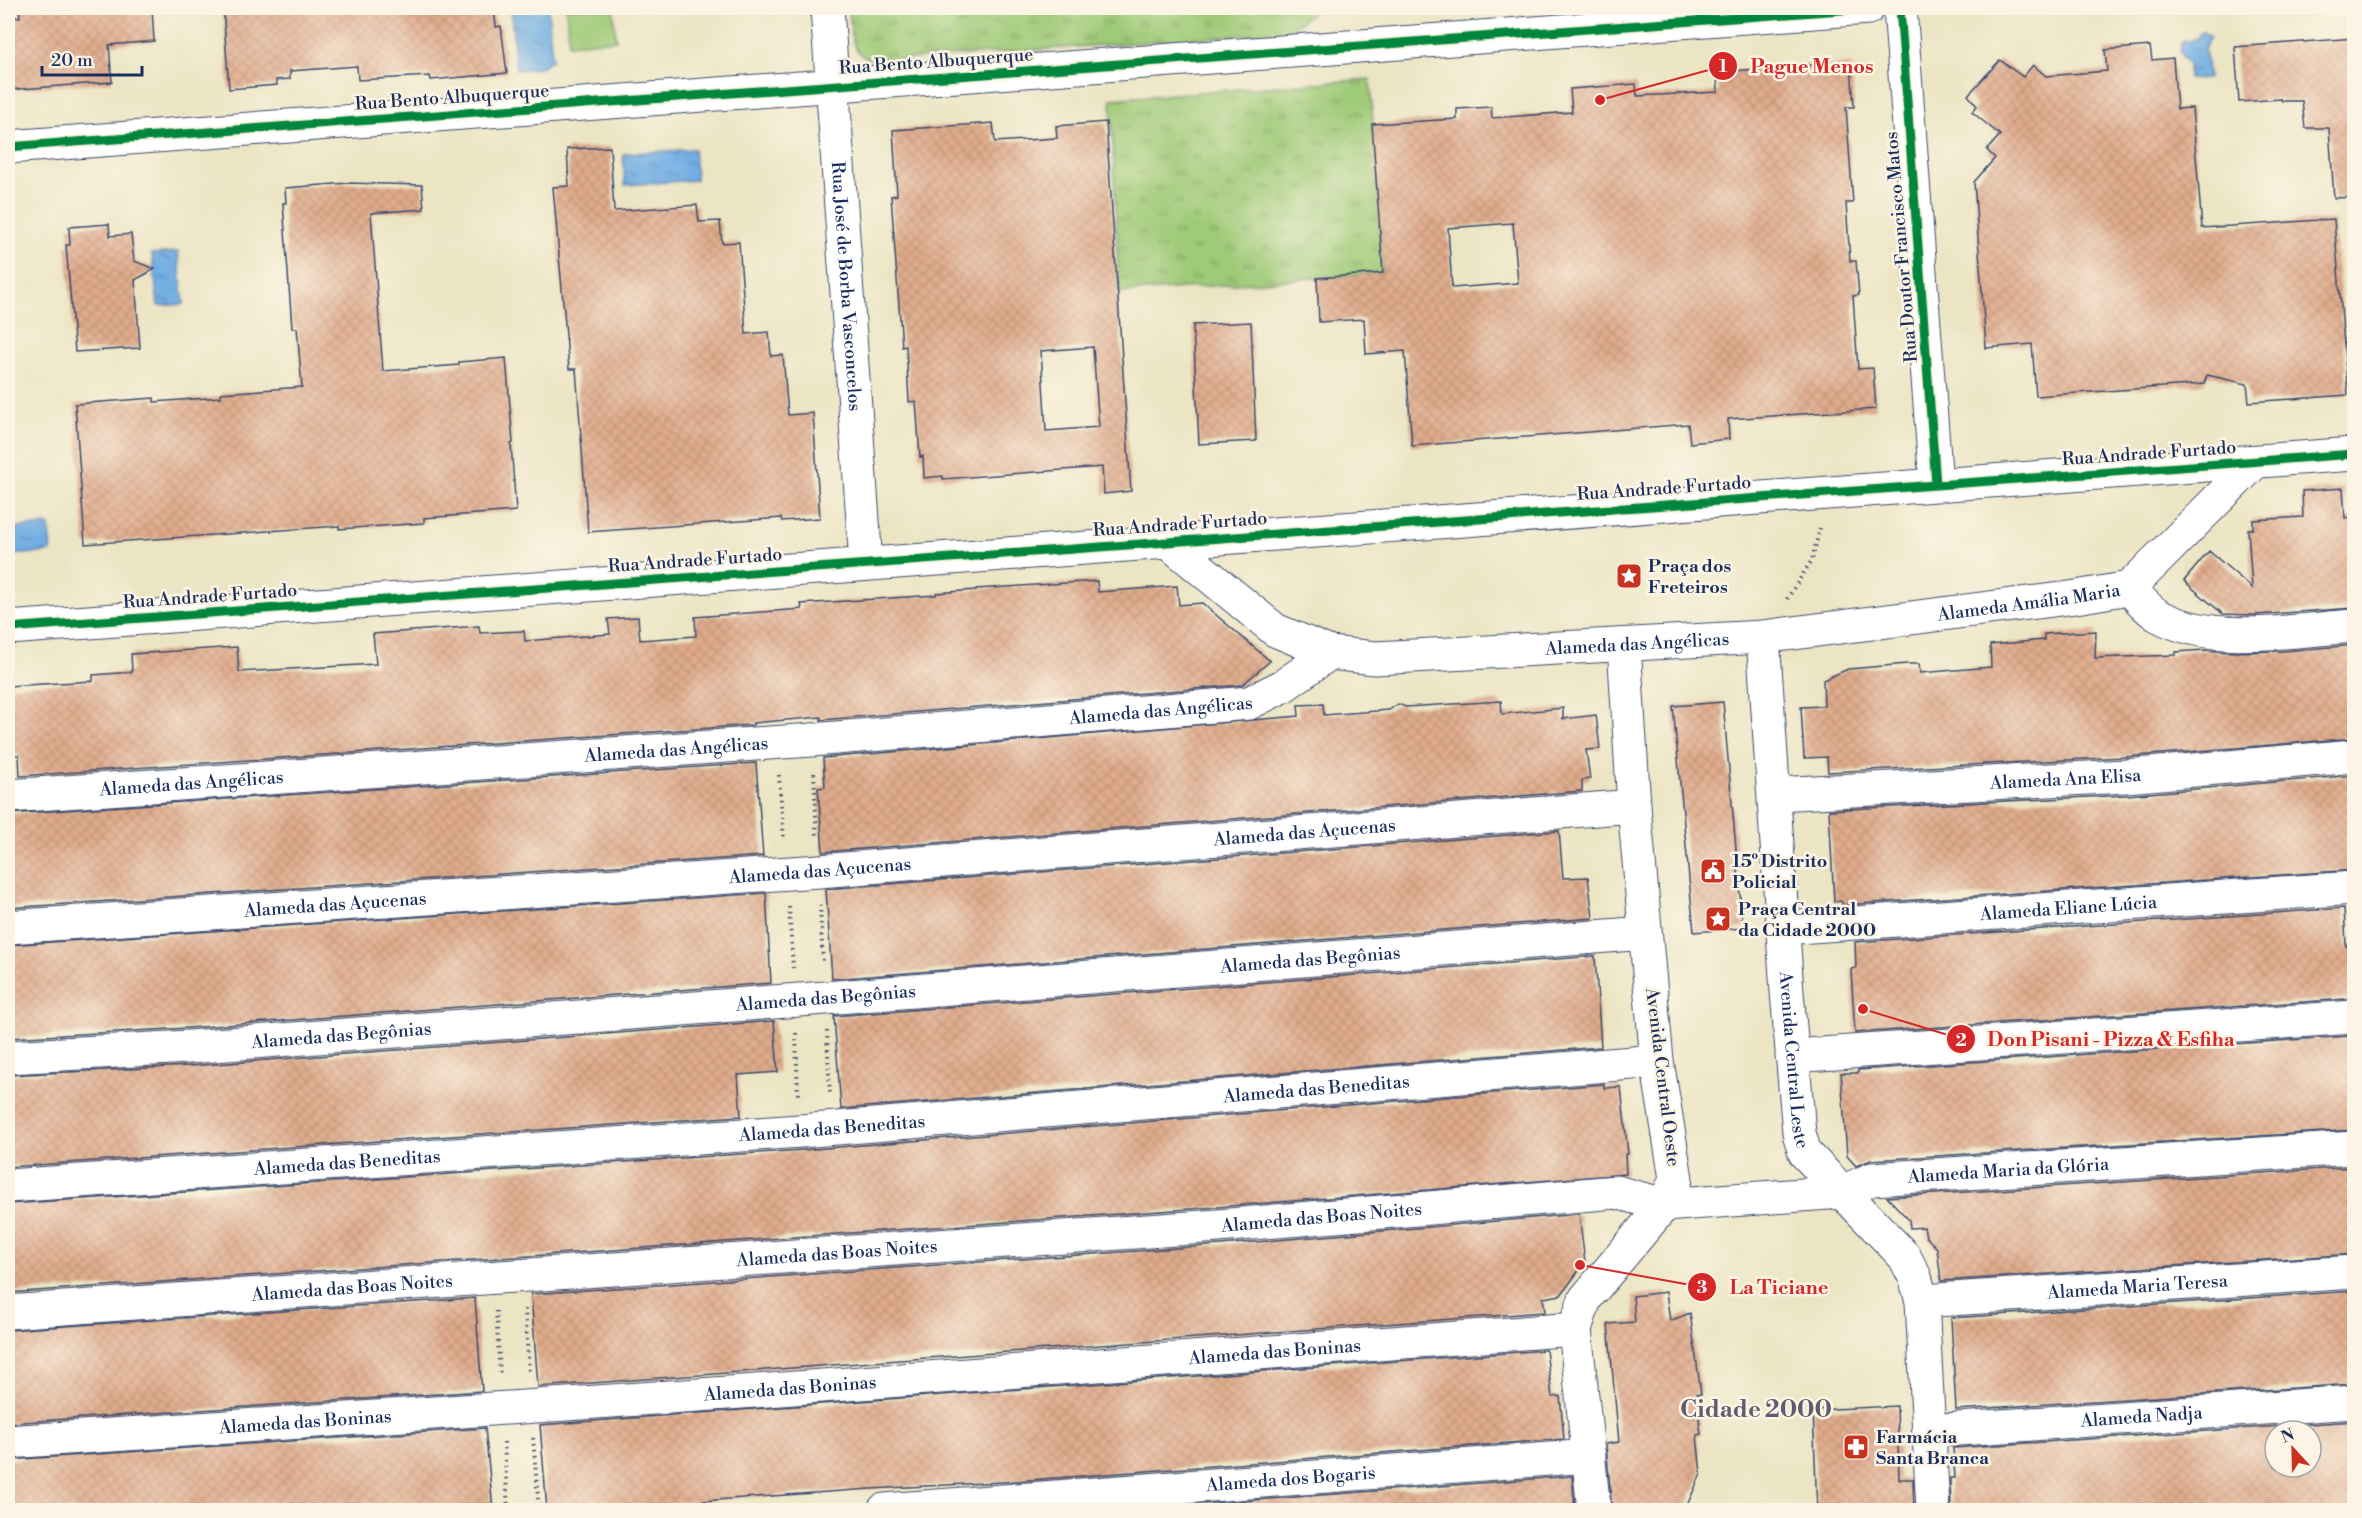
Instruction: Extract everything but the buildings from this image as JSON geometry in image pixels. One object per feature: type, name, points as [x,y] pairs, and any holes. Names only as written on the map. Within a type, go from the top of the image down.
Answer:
[{"type":"street","name":"Rua José de Borba Vasconcelos","points":[[827,8],[866,564]]},
{"type":"street","name":"Rua Bento Albuquerque","points":[[8,147],[1868,8]]},
{"type":"street","name":"Rua Doutor Francisco Matos","points":[[1900,8],[1936,484]]},
{"type":"street","name":"Rua Andrade Furtado","points":[[8,628],[2355,454]]},
{"type":"street","name":"Rua Andrade Furtado","points":[[2129,588],[2255,462]]},
{"type":"street","name":"Alameda das Angélicas","points":[[1168,542],[1275,630],[1330,653],[1375,658],[1763,637]]},
{"type":"street","name":"Alameda Amália Maria","points":[[1763,637],[2076,597],[2129,588],[2158,615],[2186,626],[2210,631],[2238,634],[2355,626]]},
{"type":"street","name":"Avenida Central Leste","points":[[1763,637],[1799,1133],[1805,1153],[1904,1256],[1915,1276],[1922,1301],[1933,1510]]},
{"type":"street","name":"Avenida Central Oeste","points":[[1594,1510],[1575,1329],[1585,1299],[1664,1205],[1676,1179],[1657,1061],[1634,806],[1624,645]]},
{"type":"street","name":"Alameda das Angélicas","points":[[8,796],[812,740],[1249,703],[1283,686],[1330,653]]},
{"type":"street","name":"Alameda Ana Elisa","points":[[1775,794],[2126,776],[2355,756]]},
{"type":"street","name":"Alameda das Açucenas","points":[[8,927],[819,871],[1634,806]]},
{"type":"street","name":"Alameda Eliane Lúcia","points":[[1783,928],[2355,888]]},
{"type":"street","name":"Alameda das Begônias","points":[[8,1057],[189,1047],[810,1000],[1645,933]]},
{"type":"street","points":[[1792,1056],[2355,1017]]},
{"type":"street","name":"Alameda das Beneditas","points":[[8,1186],[800,1131],[1657,1061]]},
{"type":"street","name":"Alameda Maria da Glória","points":[[1664,1205],[1842,1192],[1872,1179],[2355,1148]]},
{"type":"street","name":"Alameda das Boas Noites","points":[[8,1312],[1218,1227],[1616,1192],[1664,1205]]},
{"type":"street","name":"Alameda Maria Teresa","points":[[1922,1301],[2355,1272]]},
{"type":"street","name":"Alameda das Boninas","points":[[8,1442],[730,1393],[1575,1329]]},
{"type":"street","name":"Alameda Nadja","points":[[1929,1431],[2355,1402]]},
{"type":"street","name":"Alameda dos Bogaris","points":[[884,1510],[1589,1456]]},
{"type":"path","points":[[1763,637],[1812,560],[1821,522]]},
{"type":"path","points":[[800,1131],[819,871],[812,740]]},
{"type":"path","points":[[777,742],[786,873],[832,1127]]},
{"type":"green space","points":[[566,8],[613,8],[616,40],[569,44]]},
{"type":"green space","points":[[849,8],[1319,8],[1286,32],[878,61],[868,59],[856,49],[851,34]]},
{"type":"green space","points":[[1370,79],[1383,273],[1119,293],[1111,99]]},
{"type":"water","points":[[511,8],[548,8],[552,61],[548,61],[541,68],[516,70]]},
{"type":"water","points":[[2202,31],[2210,37],[2204,49],[2208,78],[2188,79],[2188,65],[2179,51],[2182,41],[2196,39]]},
{"type":"water","points":[[694,149],[696,180],[625,185],[623,154]]},
{"type":"water","points":[[178,252],[184,304],[158,306],[152,254]]},
{"type":"water","points":[[49,525],[51,552],[8,555],[8,528]]},
{"type":"cycle path","points":[[8,147],[1868,8]]},
{"type":"cycle path","points":[[1900,8],[1936,484]]},
{"type":"cycle path","points":[[8,628],[2354,454]]},
{"type":"place","name":"Pague Menos","points":[[1600,100]]},
{"type":"place","name":"Praça dos Freteiros","points":[[1629,576]]},
{"type":"place","name":"15º Distrito Policial","points":[[1713,871]]},
{"type":"place","name":"Praça Central da Cidade 2000","points":[[1718,919]]},
{"type":"place","name":"Don Pisani - Pizza & Esfiha","points":[[1863,1009]]},
{"type":"place","name":"La Ticiane","points":[[1580,1265]]},
{"type":"place","name":"Farmácia Santa Branca","points":[[1856,1447]]},
{"type":"district","name":"Cidade 2000","points":[[1756,1409]]}]
